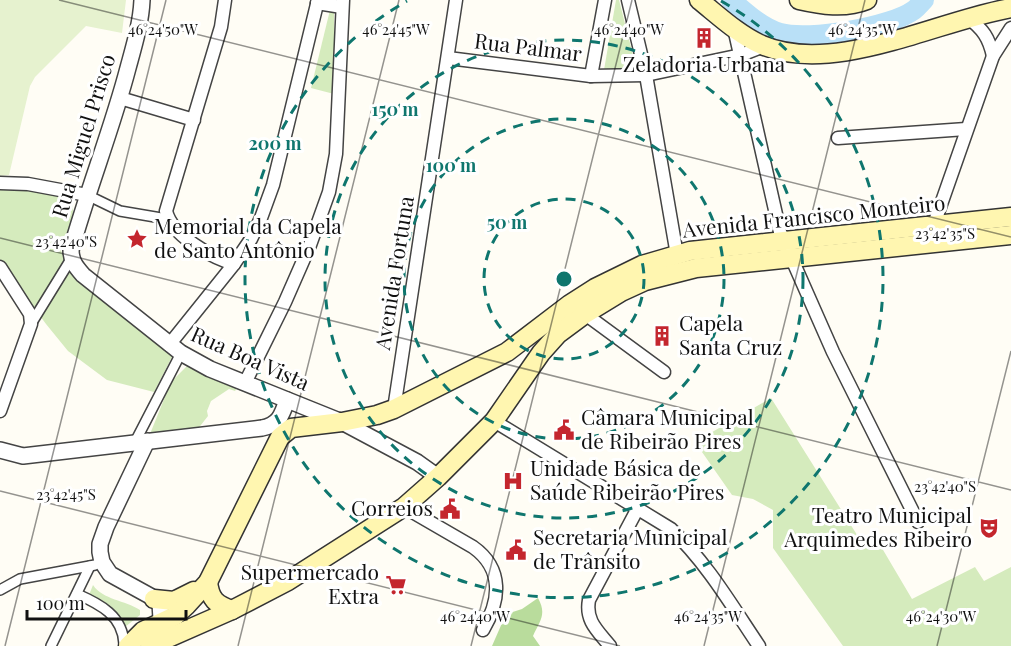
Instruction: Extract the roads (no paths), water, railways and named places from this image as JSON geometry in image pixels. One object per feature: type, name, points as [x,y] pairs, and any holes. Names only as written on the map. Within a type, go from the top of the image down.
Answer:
[{"type":"main road","points":[[699,0],[736,35],[784,52],[808,54],[844,51],[908,37],[968,18],[1011,8]]},
{"type":"main road","points":[[799,0],[822,5],[843,5],[867,0]]},
{"type":"main road","name":"Avenida Francisco Monteiro","points":[[150,646],[232,610],[288,581],[404,507],[494,422],[549,343],[585,314],[621,292],[661,276],[787,249],[933,226],[1011,217]]},
{"type":"main road","name":"Avenida Francisco Monteiro","points":[[271,455],[287,429],[377,415],[394,409],[507,352],[570,304],[595,288],[642,265],[690,251],[929,244],[1011,235]]},
{"type":"main road","points":[[507,352],[518,363],[521,381]]},
{"type":"main road","points":[[126,645],[143,631],[175,616],[206,584],[271,455]]},
{"type":"main road","points":[[154,599],[174,601],[206,584]]},
{"type":"main road","points":[[206,584],[214,601],[232,610]]},
{"type":"street","name":"Rua Miguel Prisco","points":[[71,254],[87,195],[120,98],[138,32],[142,0]]},
{"type":"street","points":[[225,0],[221,27],[165,211],[175,231],[219,260],[234,264]]},
{"type":"street","name":"Avenida Fortuna","points":[[394,409],[456,0]]},
{"type":"street","points":[[591,76],[605,0]]},
{"type":"street","points":[[628,0],[646,75],[677,255]]},
{"type":"street","points":[[150,646],[159,623],[160,603],[110,574],[102,562],[100,552],[105,527],[141,442],[175,349],[251,239],[261,218],[273,184],[317,1],[343,4],[336,154],[329,192],[285,302],[245,383]]},
{"type":"street","points":[[968,18],[984,32],[990,41],[993,56]]},
{"type":"street","points":[[929,244],[966,129],[993,56],[1011,28]]},
{"type":"street","points":[[736,35],[769,186],[787,249],[864,416],[918,522]]},
{"type":"street","name":"Rua Palmar","points":[[710,61],[736,35]]},
{"type":"street","name":"Rua Palmar","points":[[448,58],[591,76],[646,75],[741,55],[764,46]]},
{"type":"street","points":[[120,98],[194,120]]},
{"type":"street","points":[[838,138],[966,129]]},
{"type":"street","points":[[0,183],[28,184],[87,195],[120,211],[168,219]]},
{"type":"street","points":[[0,411],[32,324],[71,254]]},
{"type":"street","name":"Rua Boa Vista","points":[[71,254],[83,275],[175,349],[210,369],[342,422],[417,462],[438,477]]},
{"type":"street","points":[[0,267],[30,314],[32,324]]},
{"type":"street","points":[[585,314],[664,372]]},
{"type":"street","points":[[0,450],[23,456],[253,429],[275,424],[287,400]]},
{"type":"street","points":[[494,422],[671,530],[689,546],[710,573],[759,646]]},
{"type":"street","points":[[253,429],[265,436],[271,455]]},
{"type":"street","points":[[404,507],[481,552],[489,564],[496,579],[498,591],[490,618],[483,630]]},
{"type":"street","points":[[610,646],[589,618],[587,610],[589,600],[638,508]]},
{"type":"street","points":[[0,590],[20,579],[93,566],[76,594],[51,646]]},
{"type":"street","points":[[76,594],[110,613],[123,631],[126,645]]},
{"type":"waterway","points":[[731,0],[773,31],[793,35],[829,34],[869,27],[903,16],[914,10],[924,0]]},
{"type":"place","name":"Zeladoria Urbana","points":[[704,38]]},
{"type":"place","name":"Memorial da Capela de Santo Antônio","points":[[137,239]]},
{"type":"place","name":"Capela Santa Cruz","points":[[662,336]]},
{"type":"place","name":"Câmara Municipal de Ribeirão Pires","points":[[564,430]]},
{"type":"place","name":"Unidade Básica de Saúde Ribeirão Pires","points":[[513,481]]},
{"type":"place","name":"Correios","points":[[450,509]]},
{"type":"place","name":"Teatro Municipal Arquimedes Ribeiro","points":[[989,528]]},
{"type":"place","name":"Secretaria Municipal de Trânsito","points":[[516,550]]},
{"type":"place","name":"Supermercado Extra","points":[[396,585]]}]
